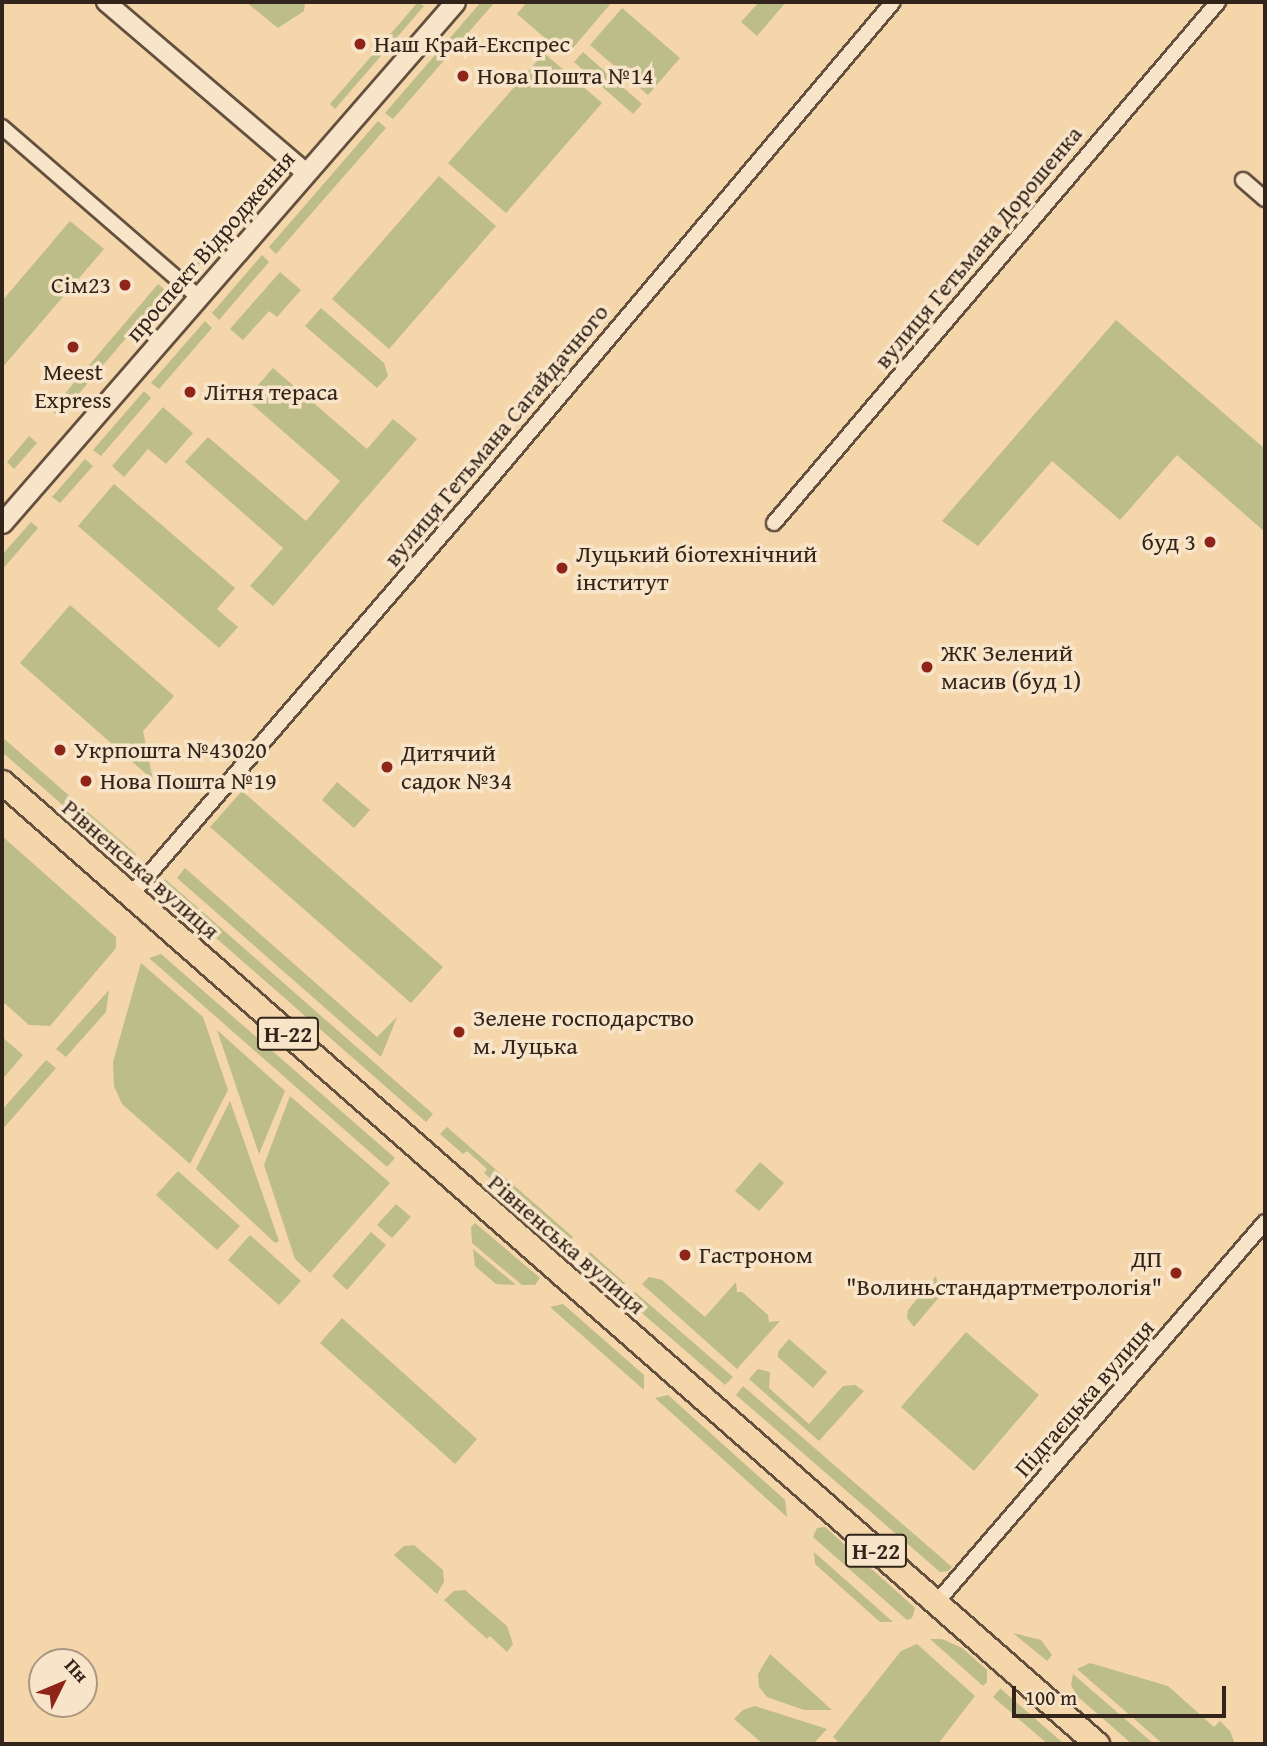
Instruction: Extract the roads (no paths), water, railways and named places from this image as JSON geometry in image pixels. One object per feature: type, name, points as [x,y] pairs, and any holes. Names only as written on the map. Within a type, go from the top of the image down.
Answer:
[{"type":"main road","name":"проспект Відродження","points":[[2,523],[455,2]]},
{"type":"main road","name":"Рівненська вулиця","points":[[2,782],[1097,1744]]},
{"type":"street","points":[[106,2],[306,173]]},
{"type":"street","name":"вулиця Гетьмана Сагайдачного","points":[[131,895],[488,482],[893,2]]},
{"type":"street","name":"вулиця Гетьмана Дорошенка","points":[[774,523],[1218,2]]},
{"type":"street","points":[[2,127],[198,297]]},
{"type":"street","points":[[1243,180],[1265,200]]},
{"type":"street","name":"Підгаєцька вулиця","points":[[936,1603],[1265,1223]]},
{"type":"place","name":"Наш Край-Експрес","points":[[360,44]]},
{"type":"place","name":"Нова Пошта №14","points":[[463,76]]},
{"type":"place","name":"Сім23","points":[[125,285]]},
{"type":"place","name":"Meest Express","points":[[73,347]]},
{"type":"place","name":"Літня тераса","points":[[190,392]]},
{"type":"place","name":"буд 3","points":[[1210,542]]},
{"type":"place","name":"Луцький біотехнічний інститут","points":[[562,568]]},
{"type":"place","name":"ЖК Зелений масив (буд 1)","points":[[927,667]]},
{"type":"place","name":"Укрпошта №43020","points":[[60,750]]},
{"type":"place","name":"Дитячий садок №34","points":[[387,767]]},
{"type":"place","name":"Нова Пошта №19","points":[[86,781]]},
{"type":"place","name":"Зелене господарство м. Луцька","points":[[459,1032]]},
{"type":"place","name":"Гастроном","points":[[685,1255]]},
{"type":"place","name":"ДП \"Волиньстандартметрологія\"","points":[[1176,1273]]}]
